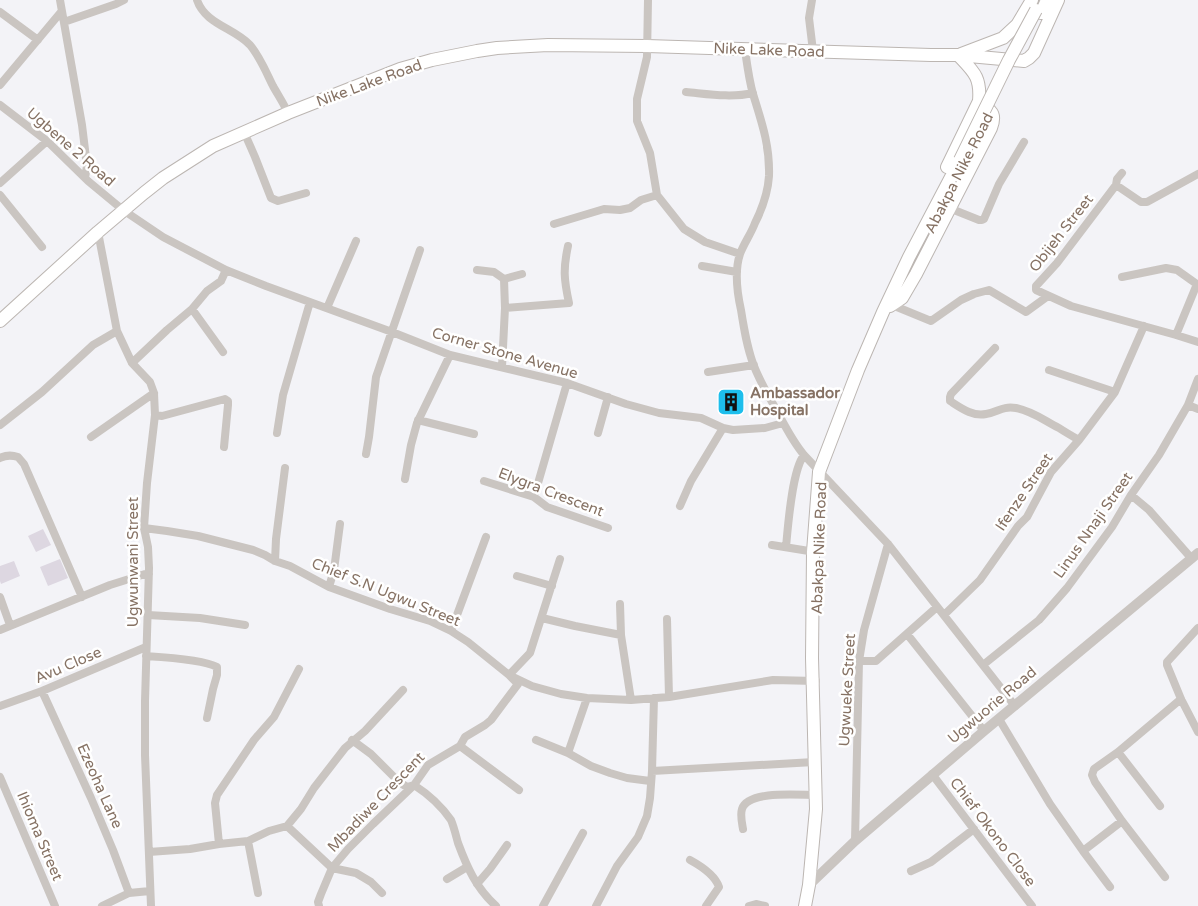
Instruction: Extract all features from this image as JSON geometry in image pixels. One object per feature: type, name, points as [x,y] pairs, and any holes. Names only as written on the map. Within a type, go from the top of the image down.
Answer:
[{"type":"main road","name":"Abakpa Nike Road","points":[[805,906],[811,883],[816,809],[814,681],[818,471],[858,370],[883,312],[890,305],[909,257],[963,161],[1009,60],[1038,6],[1047,0]]},
{"type":"main road","name":"Nike Lake Road","points":[[0,321],[123,210],[163,178],[213,146],[288,113],[400,69],[477,51],[548,45],[958,55],[1024,61],[1034,53],[1058,0]]},
{"type":"main road","points":[[979,101],[992,112],[994,120],[916,274],[902,298],[890,305],[888,290],[898,262],[979,101],[980,90],[978,81],[972,69],[958,55],[1003,38],[1038,6]]},
{"type":"main road","name":"Abakpa Nike Road","points":[[809,906],[819,806],[814,681]]},
{"type":"street","points":[[60,0],[82,125],[87,166],[85,178],[88,181]]},
{"type":"street","points":[[64,22],[124,0]]},
{"type":"street","points":[[197,0],[200,8],[214,21],[242,38],[251,46],[261,60],[288,113]]},
{"type":"street","points":[[648,0],[647,57],[636,99],[637,121],[650,153],[657,195],[684,229],[705,242],[740,254]]},
{"type":"street","points":[[812,0],[809,18],[813,51]]},
{"type":"street","points":[[0,12],[38,40]]},
{"type":"street","points":[[0,85],[61,12]]},
{"type":"street","points":[[745,50],[753,92],[768,148],[769,178],[758,216],[740,254],[737,272],[738,295],[744,330],[754,365],[793,442],[888,544],[1014,706]]},
{"type":"street","points":[[686,92],[710,95],[741,95],[753,92]]},
{"type":"street","name":"Ugbene 2 Road","points":[[0,105],[47,141],[88,181],[123,210]]},
{"type":"street","points":[[244,132],[272,198],[278,201],[306,193]]},
{"type":"street","points":[[0,183],[47,141]]},
{"type":"street","points":[[949,208],[979,220],[984,219],[999,184],[1024,142]]},
{"type":"street","name":"Obijeh Street","points":[[1048,296],[1037,291],[1036,286],[1057,262],[1116,185],[1117,179],[1122,173]]},
{"type":"street","points":[[1116,185],[1141,202],[1147,202],[1198,174]]},
{"type":"street","points":[[0,194],[42,247]]},
{"type":"street","points":[[554,224],[604,209],[620,210],[630,208],[641,200],[657,195]]},
{"type":"street","name":"Corner Stone Avenue","points":[[123,210],[163,237],[226,270],[450,355],[567,383],[626,404],[659,413],[701,418],[723,428],[733,430],[765,428],[783,423]]},
{"type":"street","name":"Ugwunwani Street","points":[[98,232],[117,331],[132,363],[150,382],[154,393],[155,416],[144,528],[148,546],[149,574],[145,733],[151,906]]},
{"type":"street","points":[[327,308],[356,241]]},
{"type":"street","points":[[505,308],[569,302],[564,279],[568,246]]},
{"type":"street","points":[[366,454],[376,377],[420,250]]},
{"type":"street","points":[[702,266],[737,272]]},
{"type":"street","points":[[1122,277],[1166,268],[1177,270],[1197,284],[1176,335]]},
{"type":"street","points":[[132,363],[221,281],[226,270]]},
{"type":"street","points":[[478,270],[494,272],[504,279]]},
{"type":"street","points":[[504,279],[522,274]]},
{"type":"street","points":[[502,367],[505,308],[504,279]]},
{"type":"street","points":[[890,305],[931,321],[961,300],[990,290],[1026,312],[1048,296],[1071,306],[1198,342]]},
{"type":"street","points":[[278,433],[283,395],[310,302]]},
{"type":"street","points":[[192,309],[223,352]]},
{"type":"street","name":"Ifenze Street","points":[[944,614],[980,580],[1018,526],[1027,517],[1051,472],[1079,440],[1115,392],[1144,326]]},
{"type":"street","points":[[0,426],[42,392],[93,345],[117,331]]},
{"type":"street","points":[[995,348],[951,394],[950,401],[976,415],[986,414],[1002,408],[1023,410],[1039,416],[1079,440]]},
{"type":"street","points":[[405,479],[418,420],[450,355]]},
{"type":"street","points":[[708,372],[754,365]]},
{"type":"street","points":[[1049,370],[1115,392]]},
{"type":"street","name":"Linus Nnaji Street","points":[[983,665],[1039,620],[1062,594],[1112,527],[1159,455],[1188,405],[1198,379]]},
{"type":"street","points":[[534,497],[567,383]]},
{"type":"street","points":[[91,436],[154,393]]},
{"type":"street","points":[[598,433],[608,397]]},
{"type":"street","points":[[155,416],[162,416],[225,399],[228,401],[228,405],[224,447]]},
{"type":"street","points":[[1188,405],[1198,409]]},
{"type":"street","points":[[418,420],[474,434]]},
{"type":"street","points":[[680,506],[691,481],[723,428]]},
{"type":"street","points":[[0,458],[11,455],[18,457],[24,464],[82,598]]},
{"type":"street","points":[[786,547],[795,481],[800,460],[804,455]]},
{"type":"street","points":[[275,561],[285,468]]},
{"type":"street","name":"Elygra Crescent","points":[[484,481],[534,497],[547,507],[608,528]]},
{"type":"street","points":[[1132,495],[1195,556]]},
{"type":"street","points":[[330,586],[340,524]]},
{"type":"street","name":"Chief S.N Ugwu Street","points":[[144,528],[198,536],[265,554],[275,561],[290,566],[330,586],[390,609],[430,621],[468,642],[509,675],[532,686],[561,694],[587,698],[631,700],[773,680],[814,681]]},
{"type":"street","points":[[451,631],[486,537]]},
{"type":"street","name":"Ugwueke Street","points":[[855,841],[859,661],[864,630],[888,544]]},
{"type":"street","points":[[772,545],[816,552]]},
{"type":"street","name":"Ugwuorie Road","points":[[811,883],[855,841],[932,774],[1195,556]]},
{"type":"street","points":[[509,675],[530,653],[560,559]]},
{"type":"street","points":[[0,630],[110,585],[149,574]]},
{"type":"street","points":[[517,576],[552,586]]},
{"type":"street","points":[[0,596],[10,625]]},
{"type":"street","points":[[620,604],[621,635],[631,700]]},
{"type":"street","points":[[859,661],[876,661],[937,606]]},
{"type":"street","points":[[148,615],[200,618],[245,625]]},
{"type":"street","points":[[542,618],[621,635]]},
{"type":"street","points":[[667,618],[669,696]]},
{"type":"street","points":[[1198,628],[1167,662],[1181,699],[1198,732]]},
{"type":"street","points":[[907,634],[984,731]]},
{"type":"street","name":"Avu Close","points":[[0,706],[42,691],[146,647]]},
{"type":"street","points":[[146,656],[209,663],[217,667],[207,718]]},
{"type":"street","points":[[219,844],[215,803],[217,795],[254,740],[274,717],[299,669]]},
{"type":"street","name":"Mbadiwe Crescent","points":[[319,906],[318,902],[332,868],[348,849],[414,785],[428,765],[460,746],[465,737],[491,720],[518,684],[509,675]]},
{"type":"street","points":[[149,852],[190,849],[248,841],[269,831],[287,826],[302,809],[344,748],[365,731],[403,690]]},
{"type":"street","name":"Ezeoha Lane","points":[[42,691],[91,798],[129,893]]},
{"type":"street","points":[[568,753],[587,698]]},
{"type":"street","points":[[596,906],[617,866],[638,836],[647,816],[652,771],[654,698]]},
{"type":"street","points":[[1165,877],[1122,821],[1092,775],[1094,769],[1118,752],[1181,699]]},
{"type":"street","points":[[999,719],[1050,804],[1110,887]]},
{"type":"street","points":[[352,740],[371,754],[407,787],[414,785],[440,807],[451,821],[467,867],[477,884],[496,906]]},
{"type":"street","points":[[536,740],[610,773],[627,778],[650,781]]},
{"type":"street","points":[[460,746],[519,790]]},
{"type":"street","points":[[1118,752],[1160,806]]},
{"type":"street","points":[[652,771],[814,762]]},
{"type":"street","name":"Chief Okono Close","points":[[932,774],[1032,906]]},
{"type":"street","name":"Ihioma Street","points":[[0,776],[55,906]]},
{"type":"street","points":[[743,828],[741,811],[749,801],[760,797],[790,794],[816,795]]},
{"type":"street","points":[[1083,851],[1122,821]]},
{"type":"street","points":[[287,826],[332,868],[356,873],[371,882],[382,893]]},
{"type":"street","points":[[911,871],[931,862],[974,829]]},
{"type":"street","points":[[543,906],[583,834]]},
{"type":"street","points":[[248,841],[258,893]]},
{"type":"street","points":[[477,884],[506,845]]},
{"type":"street","points":[[690,860],[701,866],[717,881],[719,887],[706,906]]},
{"type":"street","points":[[447,879],[467,867]]},
{"type":"street","points":[[102,906],[129,893],[150,891]]},
{"type":"street","points":[[749,906],[756,904],[765,906]]},
{"type":"shaded area","points":[[43,529],[51,545],[36,552],[28,536]]},
{"type":"shaded area","points":[[60,559],[68,578],[48,586],[40,567]]},
{"type":"shaded area","points":[[14,561],[20,576],[1,584],[0,566]]},
{"type":"place","name":"Ambassador Hospital","points":[[731,402]]}]
